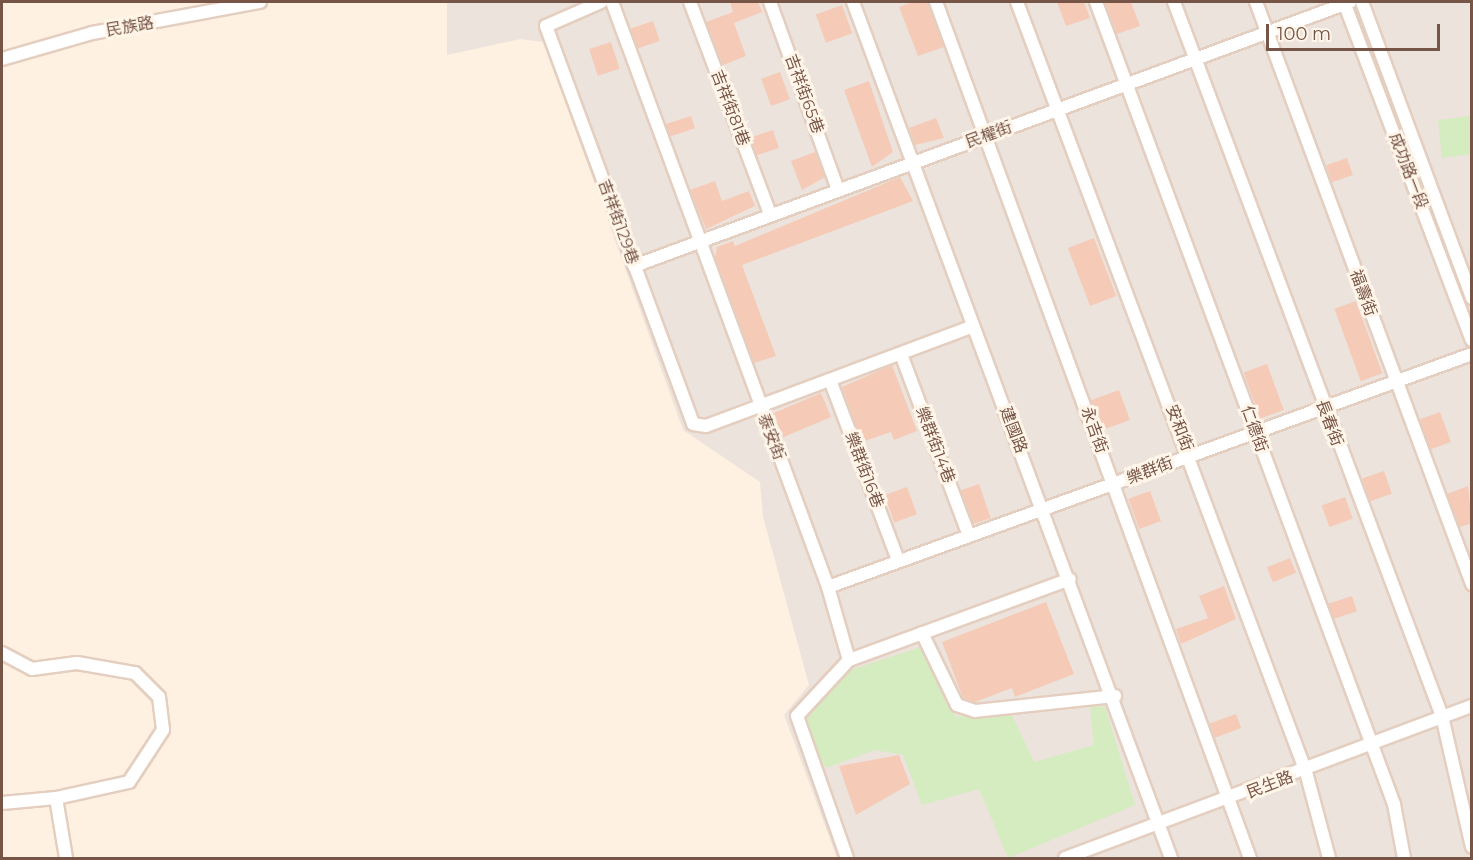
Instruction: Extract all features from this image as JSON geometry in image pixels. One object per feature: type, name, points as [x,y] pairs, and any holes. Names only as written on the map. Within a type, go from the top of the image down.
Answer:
[{"type":"street","name":"民族路","points":[[2,58],[92,33],[260,2]]},
{"type":"street","name":"吉祥街129巷","points":[[601,2],[549,21],[546,26],[693,424],[705,426],[759,405]]},
{"type":"street","name":"泰安街","points":[[612,2],[698,241],[828,586],[849,660]]},
{"type":"street","name":"吉祥街81巷","points":[[690,2],[770,214]]},
{"type":"street","name":"吉祥街65巷","points":[[770,2],[837,187]]},
{"type":"street","name":"建國路","points":[[853,2],[973,326],[1115,696],[1171,858]]},
{"type":"street","name":"永吉街","points":[[936,2],[1232,800],[1250,858]]},
{"type":"street","name":"安和街","points":[[1017,2],[1190,456],[1306,771],[1329,858]]},
{"type":"street","name":"仁德街","points":[[1096,2],[1368,742],[1394,804],[1404,858]]},
{"type":"street","name":"長春街","points":[[1174,2],[1322,407],[1442,716],[1472,847]]},
{"type":"street","name":"福壽街","points":[[1256,2],[1472,584]]},
{"type":"street","name":"民權街","points":[[634,266],[837,187],[986,137],[1346,2]]},
{"type":"street","name":"成功路一段","points":[[1346,2],[1472,340]]},
{"type":"street","name":"成功路一段","points":[[1362,2],[1472,298]]},
{"type":"street","points":[[759,405],[973,326]]},
{"type":"street","name":"樂群街14巷","points":[[901,354],[969,536]]},
{"type":"street","name":"樂群街","points":[[828,586],[1044,511],[1255,434],[1322,407],[1472,354]]},
{"type":"street","name":"樂群街16巷","points":[[830,380],[898,560]]},
{"type":"street","points":[[847,858],[797,716],[849,660],[1070,579]]},
{"type":"street","points":[[922,633],[957,705],[975,711],[1115,696]]},
{"type":"street","points":[[2,653],[32,669],[77,663],[135,673],[159,697],[163,730],[129,782],[56,798],[2,803]]},
{"type":"street","name":"民生路","points":[[1065,858],[1087,855],[1160,823],[1232,800],[1306,771],[1368,742],[1472,706]]},
{"type":"street","points":[[56,798],[66,858]]},
{"type":"shaded area","points":[[447,2],[1471,2],[1471,858],[837,858],[784,715],[809,685],[763,517],[760,482],[683,430],[544,42],[520,39],[447,55]]},
{"type":"green space","points":[[1471,116],[1471,154],[1442,158],[1438,120]]},
{"type":"green space","points":[[924,646],[956,717],[1010,711],[1034,762],[1094,745],[1090,706],[1105,707],[1135,805],[1008,858],[979,789],[922,805],[903,755],[875,750],[826,768],[801,724],[805,709],[853,669]]},
{"type":"building","points":[[730,2],[758,2],[762,12],[734,23],[746,56],[723,65],[706,22],[733,12]]},
{"type":"building","points":[[913,2],[927,2],[944,47],[918,56],[899,7]]},
{"type":"building","points":[[1057,2],[1084,2],[1090,18],[1066,26]]},
{"type":"building","points":[[1105,2],[1131,2],[1140,26],[1117,34]]},
{"type":"building","points":[[842,5],[852,33],[826,43],[816,15]]},
{"type":"building","points":[[653,21],[660,41],[637,49],[630,29]]},
{"type":"building","points":[[611,42],[620,69],[598,76],[589,49]]},
{"type":"building","points":[[780,72],[790,99],[771,106],[761,79]]},
{"type":"building","points":[[869,81],[893,152],[872,167],[844,90]]},
{"type":"building","points":[[691,116],[695,128],[669,137],[665,124]]},
{"type":"building","points":[[936,118],[944,138],[915,145],[909,128]]},
{"type":"building","points":[[773,130],[779,148],[756,155],[750,137]]},
{"type":"building","points":[[815,152],[825,177],[802,190],[791,161]]},
{"type":"building","points":[[1347,158],[1353,175],[1332,182],[1326,165]]},
{"type":"building","points":[[900,177],[913,201],[742,265],[776,356],[754,363],[715,257],[717,247],[733,241],[735,246]]},
{"type":"building","points":[[715,181],[722,201],[749,191],[755,206],[706,229],[690,190]]},
{"type":"building","points":[[1094,238],[1116,296],[1090,306],[1068,248]]},
{"type":"building","points":[[1356,301],[1382,373],[1361,381],[1334,309]]},
{"type":"building","points":[[1267,364],[1284,410],[1260,419],[1244,373]]},
{"type":"building","points":[[892,365],[917,431],[894,440],[891,432],[862,442],[842,387]]},
{"type":"building","points":[[1119,390],[1130,420],[1102,430],[1091,400]]},
{"type":"building","points":[[821,393],[831,417],[783,437],[773,413]]},
{"type":"building","points":[[1440,412],[1451,442],[1430,450],[1419,420]]},
{"type":"building","points":[[1384,471],[1392,494],[1370,501],[1362,478]]},
{"type":"building","points":[[979,484],[991,518],[973,524],[961,490]]},
{"type":"building","points":[[1468,486],[1472,523],[1460,527],[1447,494]]},
{"type":"building","points":[[907,487],[917,514],[894,522],[884,495]]},
{"type":"building","points":[[1150,491],[1161,521],[1139,529],[1128,499]]},
{"type":"building","points":[[1345,497],[1353,519],[1329,527],[1322,506]]},
{"type":"building","points":[[1290,558],[1296,573],[1273,582],[1267,567]]},
{"type":"building","points":[[1224,586],[1236,619],[1181,644],[1176,629],[1208,618],[1199,596]]},
{"type":"building","points":[[1352,596],[1357,611],[1333,619],[1328,604]]},
{"type":"building","points":[[1046,602],[1074,674],[1015,697],[1012,688],[975,702],[963,698],[942,642]]},
{"type":"building","points":[[1236,714],[1241,728],[1215,738],[1210,724]]},
{"type":"building","points":[[899,755],[910,784],[856,815],[839,766]]}]
